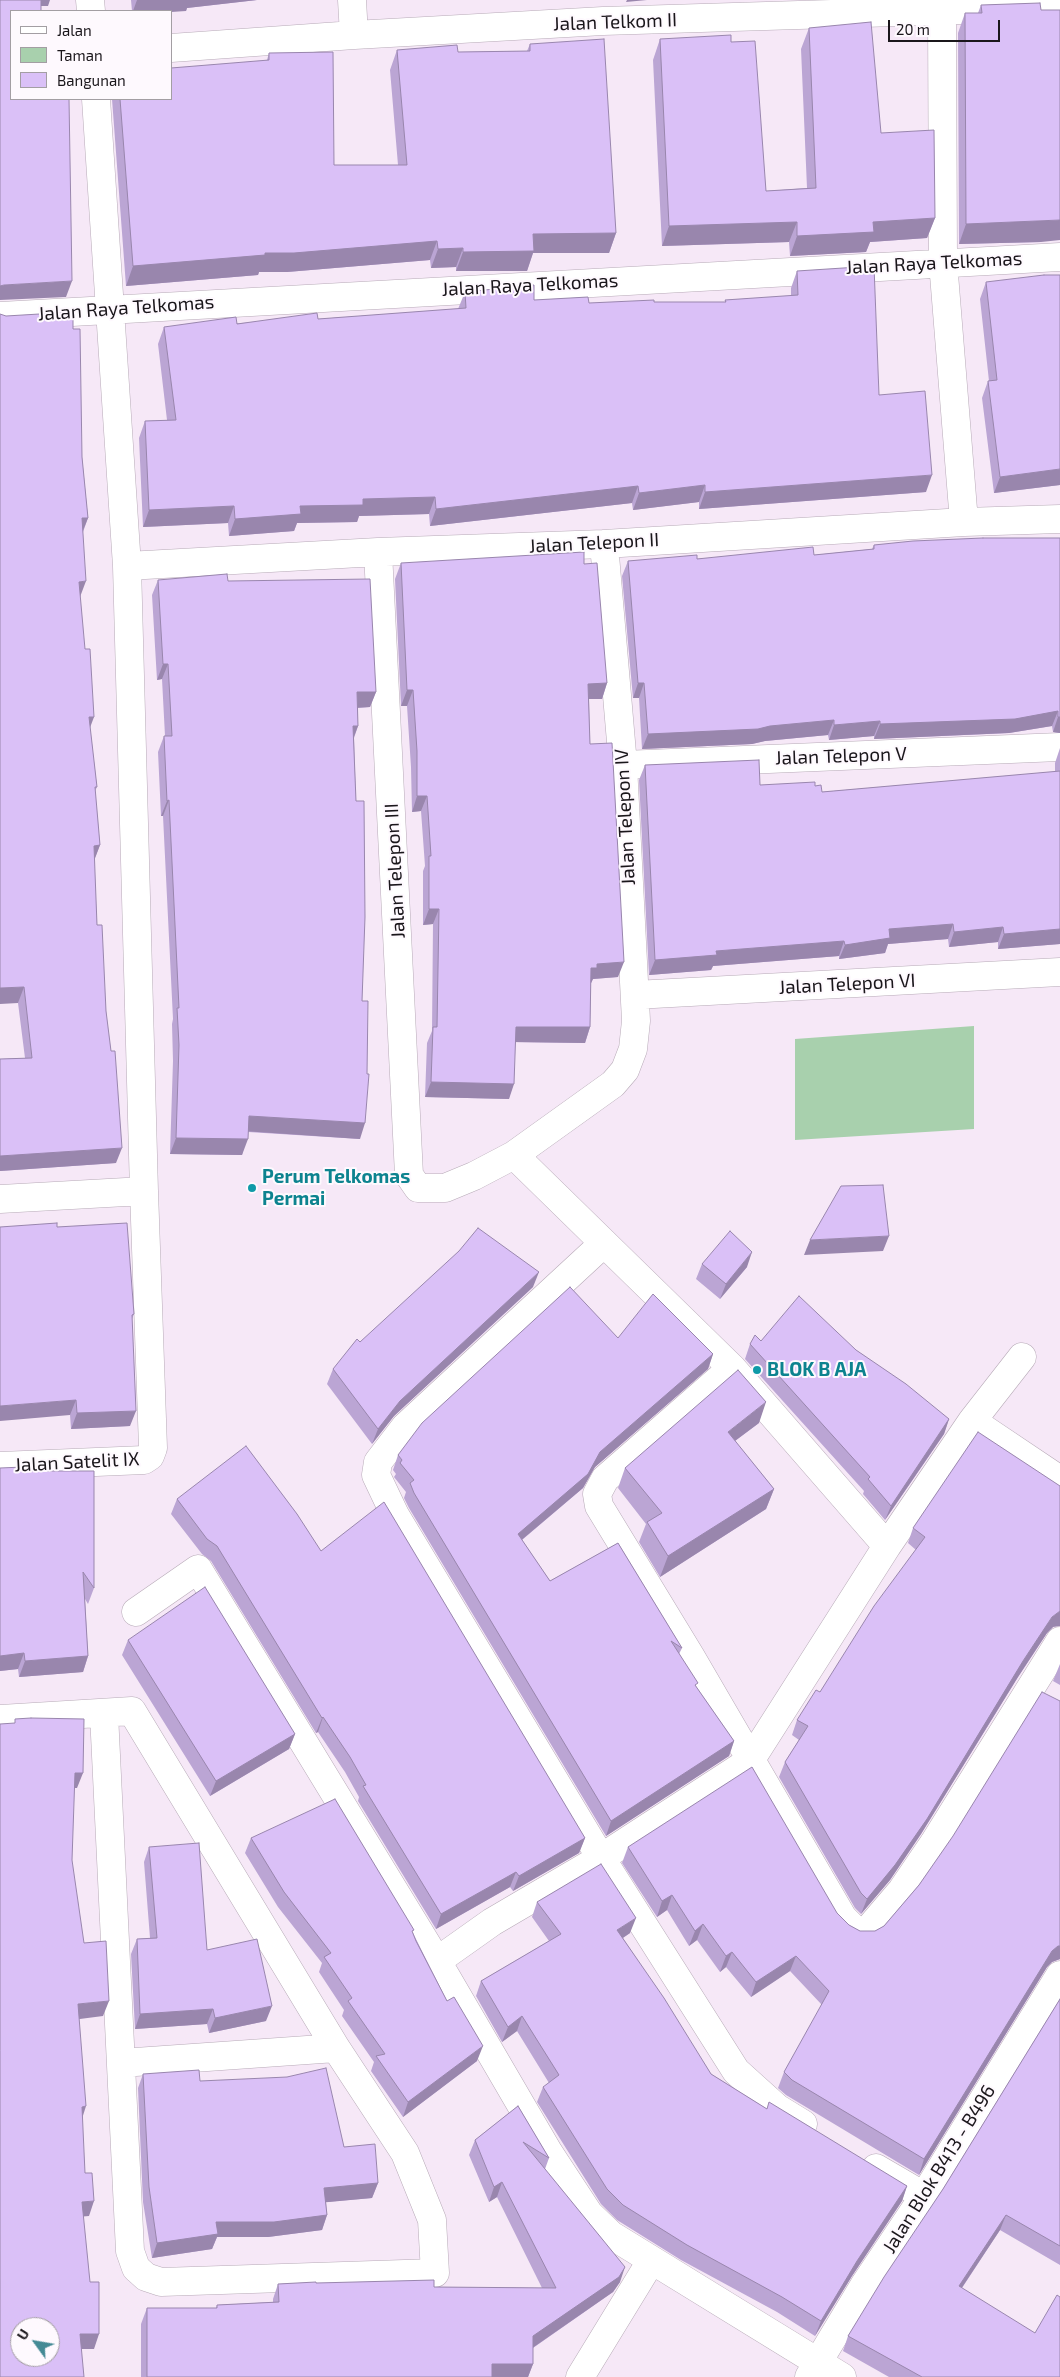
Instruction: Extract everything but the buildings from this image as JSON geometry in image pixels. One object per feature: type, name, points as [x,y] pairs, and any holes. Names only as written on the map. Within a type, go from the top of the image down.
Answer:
[{"type":"street","points":[[352,0],[354,35]]},
{"type":"street","name":"Jalan Telkom II","points":[[172,48],[354,35],[603,11],[942,12],[1060,7]]},
{"type":"street","points":[[942,12],[943,262],[964,522]]},
{"type":"street","points":[[0,1199],[144,1191],[127,566],[96,100]]},
{"type":"street","name":"Jalan Raya Telkomas","points":[[0,316],[110,308],[1060,257]]},
{"type":"street","name":"Jalan Telepon II","points":[[127,566],[378,552],[604,544],[964,522],[1060,519]]},
{"type":"street","name":"Jalan Telepon IV","points":[[418,1188],[445,1188],[474,1176],[514,1155],[613,1084],[625,1070],[633,1049],[636,1021],[623,765],[604,544]]},
{"type":"street","name":"Jalan Telepon III","points":[[378,552],[409,1175],[418,1188]]},
{"type":"street","name":"Jalan Telepon V","points":[[623,765],[1060,747]]},
{"type":"street","name":"Jalan Telepon VI","points":[[634,995],[1060,972]]},
{"type":"street","points":[[514,1155],[732,1368],[888,1546]]},
{"type":"street","name":"Jalan Satelit IX","points":[[0,1466],[144,1460],[152,1454],[144,1191]]},
{"type":"street","points":[[604,1242],[405,1428],[381,1458],[376,1468],[376,1475],[395,1516],[601,1858],[736,2071],[777,2108],[826,2138]]},
{"type":"street","points":[[438,1960],[492,1922],[601,1858],[750,1762],[888,1546],[972,1421],[1022,1357]]},
{"type":"street","points":[[732,1368],[605,1479],[597,1494],[599,1506],[691,1657],[750,1762],[806,1853],[843,1918],[854,1929],[861,1932],[867,1931],[902,1890],[1042,1692],[1060,1641]]},
{"type":"street","points":[[972,1421],[1060,1480]]},
{"type":"street","points":[[136,1612],[198,1569],[438,1960],[549,2153],[589,2214],[611,2235],[813,2370],[842,2377]]},
{"type":"street","points":[[0,1719],[132,1711],[336,2048],[405,2153],[432,2220],[435,2273],[161,2282],[146,2277],[136,2268],[130,2251],[104,1714]]},
{"type":"street","name":"Jalan Blok B413 - B496","points":[[813,2370],[865,2284],[924,2196],[1060,1975]]},
{"type":"street","points":[[122,2063],[336,2048]]},
{"type":"street","points":[[858,2157],[924,2196]]},
{"type":"street","points":[[580,2377],[652,2261]]},
{"type":"green space","points":[[974,1026],[974,1129],[795,1140],[795,1039]]},
{"type":"place","name":"Perum Telkomas Permai","points":[[252,1188]]},
{"type":"place","name":"BLOK B AJA","points":[[757,1370]]}]
